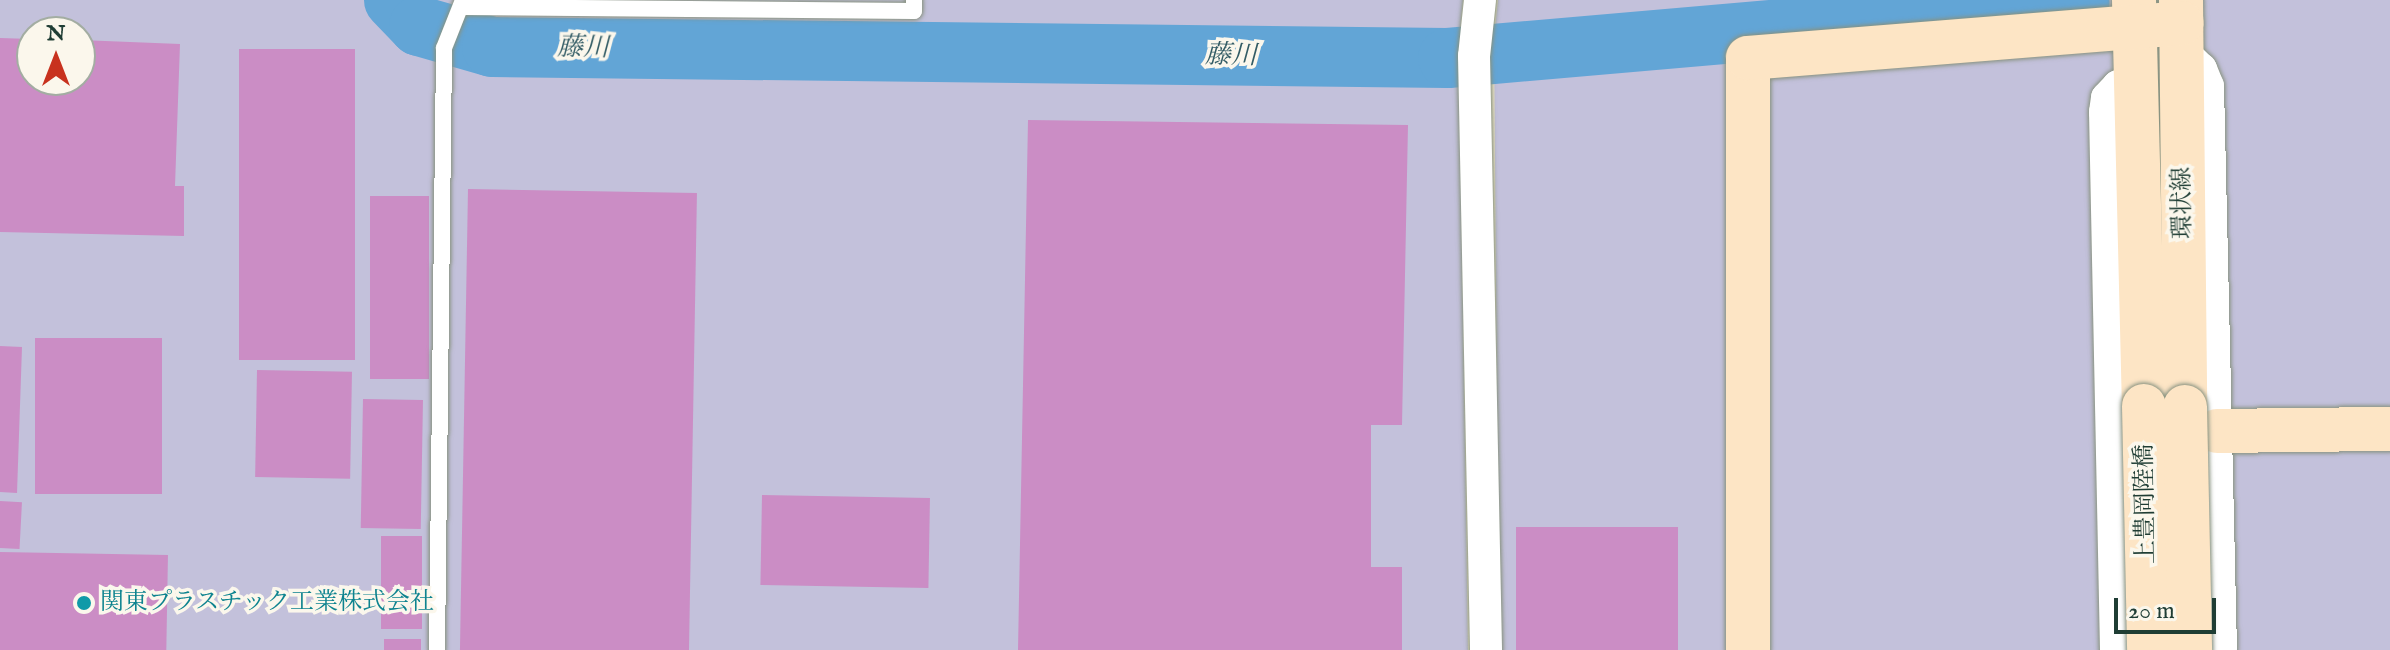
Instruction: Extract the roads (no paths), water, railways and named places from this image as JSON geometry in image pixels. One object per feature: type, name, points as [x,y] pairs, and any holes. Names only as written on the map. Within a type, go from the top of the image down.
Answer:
[{"type":"street","points":[[1480,0],[1474,56],[1486,650]]},
{"type":"street","points":[[1748,650],[1748,58],[2134,12],[2181,24]]},
{"type":"street","name":"環状線","points":[[2134,12],[2165,413]]},
{"type":"street","name":"環状線","points":[[2165,413],[2181,24]]},
{"type":"street","points":[[2165,413],[2390,429]]},
{"type":"street","points":[[2116,650],[2165,413]]},
{"type":"street","points":[[2165,413],[2221,650]]},
{"type":"street","name":"上豊岡陸橋","points":[[2149,650],[2165,413]]},
{"type":"street","name":"上豊岡陸橋","points":[[2165,413],[2190,650]]},
{"type":"lane","points":[[437,650],[444,48],[463,4],[914,11],[914,0]]},
{"type":"waterway","name":"藤川","points":[[394,0],[419,26],[492,47],[1448,58],[2080,3]]},
{"type":"place","name":"関東プラスチック工業株式会社","points":[[84,603]]}]
